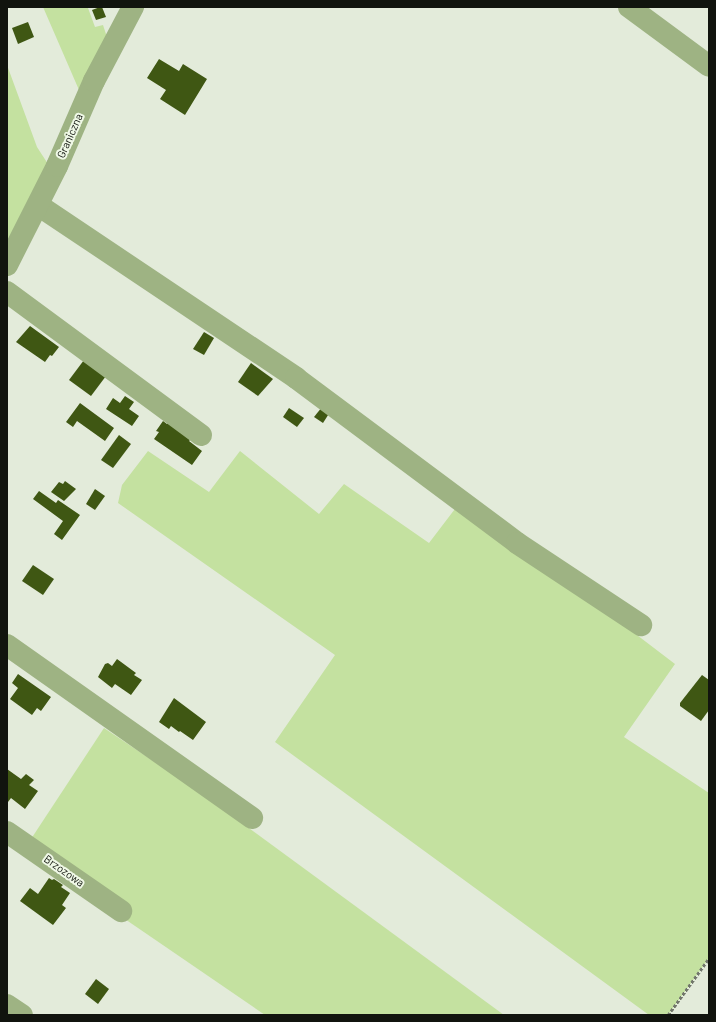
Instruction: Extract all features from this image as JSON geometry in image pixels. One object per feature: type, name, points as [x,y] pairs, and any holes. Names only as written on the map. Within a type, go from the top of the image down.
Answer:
[{"type":"street","name":"Graniczna","points":[[7,265],[38,205],[94,80],[133,7]]},
{"type":"street","points":[[629,7],[709,66]]},
{"type":"street","points":[[38,205],[296,378],[517,543],[641,625]]},
{"type":"street","points":[[7,292],[202,435]]},
{"type":"street","points":[[7,644],[252,818]]},
{"type":"street","name":"Brzozowa","points":[[7,832],[121,911]]},
{"type":"street","points":[[7,1005],[22,1015]]},
{"type":"path","points":[[668,1015],[709,958]]},
{"type":"green space","points":[[43,7],[90,7],[88,8],[95,27],[103,25],[108,40],[79,90]]},
{"type":"green space","points":[[7,65],[37,147],[48,164],[7,243]]},
{"type":"green space","points":[[148,451],[209,492],[240,451],[319,514],[344,484],[429,543],[461,501],[675,664],[624,737],[709,793],[709,958],[668,1015],[649,1015],[275,742],[335,655],[118,503],[122,485]]},
{"type":"green space","points":[[104,728],[201,793],[504,1015],[265,1015],[100,902],[31,839]]},
{"type":"building","points":[[102,7],[106,17],[96,20],[92,10]]},
{"type":"building","points":[[28,22],[34,37],[18,44],[12,28]]},
{"type":"building","points":[[159,59],[179,71],[183,64],[207,79],[185,115],[160,99],[166,90],[147,78]]},
{"type":"building","points":[[30,326],[59,347],[45,362],[16,342]]},
{"type":"building","points":[[204,332],[214,338],[204,355],[193,349]]},
{"type":"building","points":[[87,356],[109,372],[91,396],[69,380]]},
{"type":"building","points":[[251,363],[273,379],[258,396],[238,382]]},
{"type":"building","points":[[125,396],[134,402],[129,409],[139,416],[132,426],[106,409],[113,398],[120,403]]},
{"type":"building","points":[[80,403],[114,428],[105,441],[77,421],[73,427],[66,422]]},
{"type":"building","points":[[322,407],[330,412],[323,423],[314,417]]},
{"type":"building","points":[[289,408],[304,418],[297,427],[283,417]]},
{"type":"building","points":[[163,421],[167,424],[169,422],[202,451],[192,465],[154,439],[159,432],[156,431]]},
{"type":"building","points":[[119,435],[131,444],[113,468],[101,460]]},
{"type":"building","points":[[65,481],[76,489],[64,501],[51,492],[59,482],[63,484]]},
{"type":"building","points":[[95,489],[105,496],[95,510],[86,504]]},
{"type":"building","points":[[39,491],[56,503],[58,500],[80,515],[62,540],[54,534],[63,521],[33,499]]},
{"type":"building","points":[[33,565],[54,579],[43,595],[22,581]]},
{"type":"building","points":[[117,659],[136,673],[134,675],[142,680],[131,695],[115,684],[112,688],[98,677],[105,664],[108,663],[112,666]]},
{"type":"building","points":[[18,674],[51,697],[41,711],[37,708],[32,715],[10,699],[18,688],[12,683]]},
{"type":"building","points":[[702,675],[709,680],[709,710],[701,721],[680,706],[680,703]]},
{"type":"building","points":[[174,698],[206,722],[193,740],[171,726],[169,729],[159,722]]},
{"type":"building","points":[[7,769],[21,779],[26,774],[34,780],[29,785],[38,791],[25,809],[11,798],[8,802],[7,801]]},
{"type":"building","points":[[49,878],[52,880],[54,879],[63,885],[61,887],[70,893],[62,905],[66,908],[53,925],[20,901],[30,888],[38,894]]},
{"type":"building","points":[[96,979],[109,989],[98,1004],[85,994]]}]
